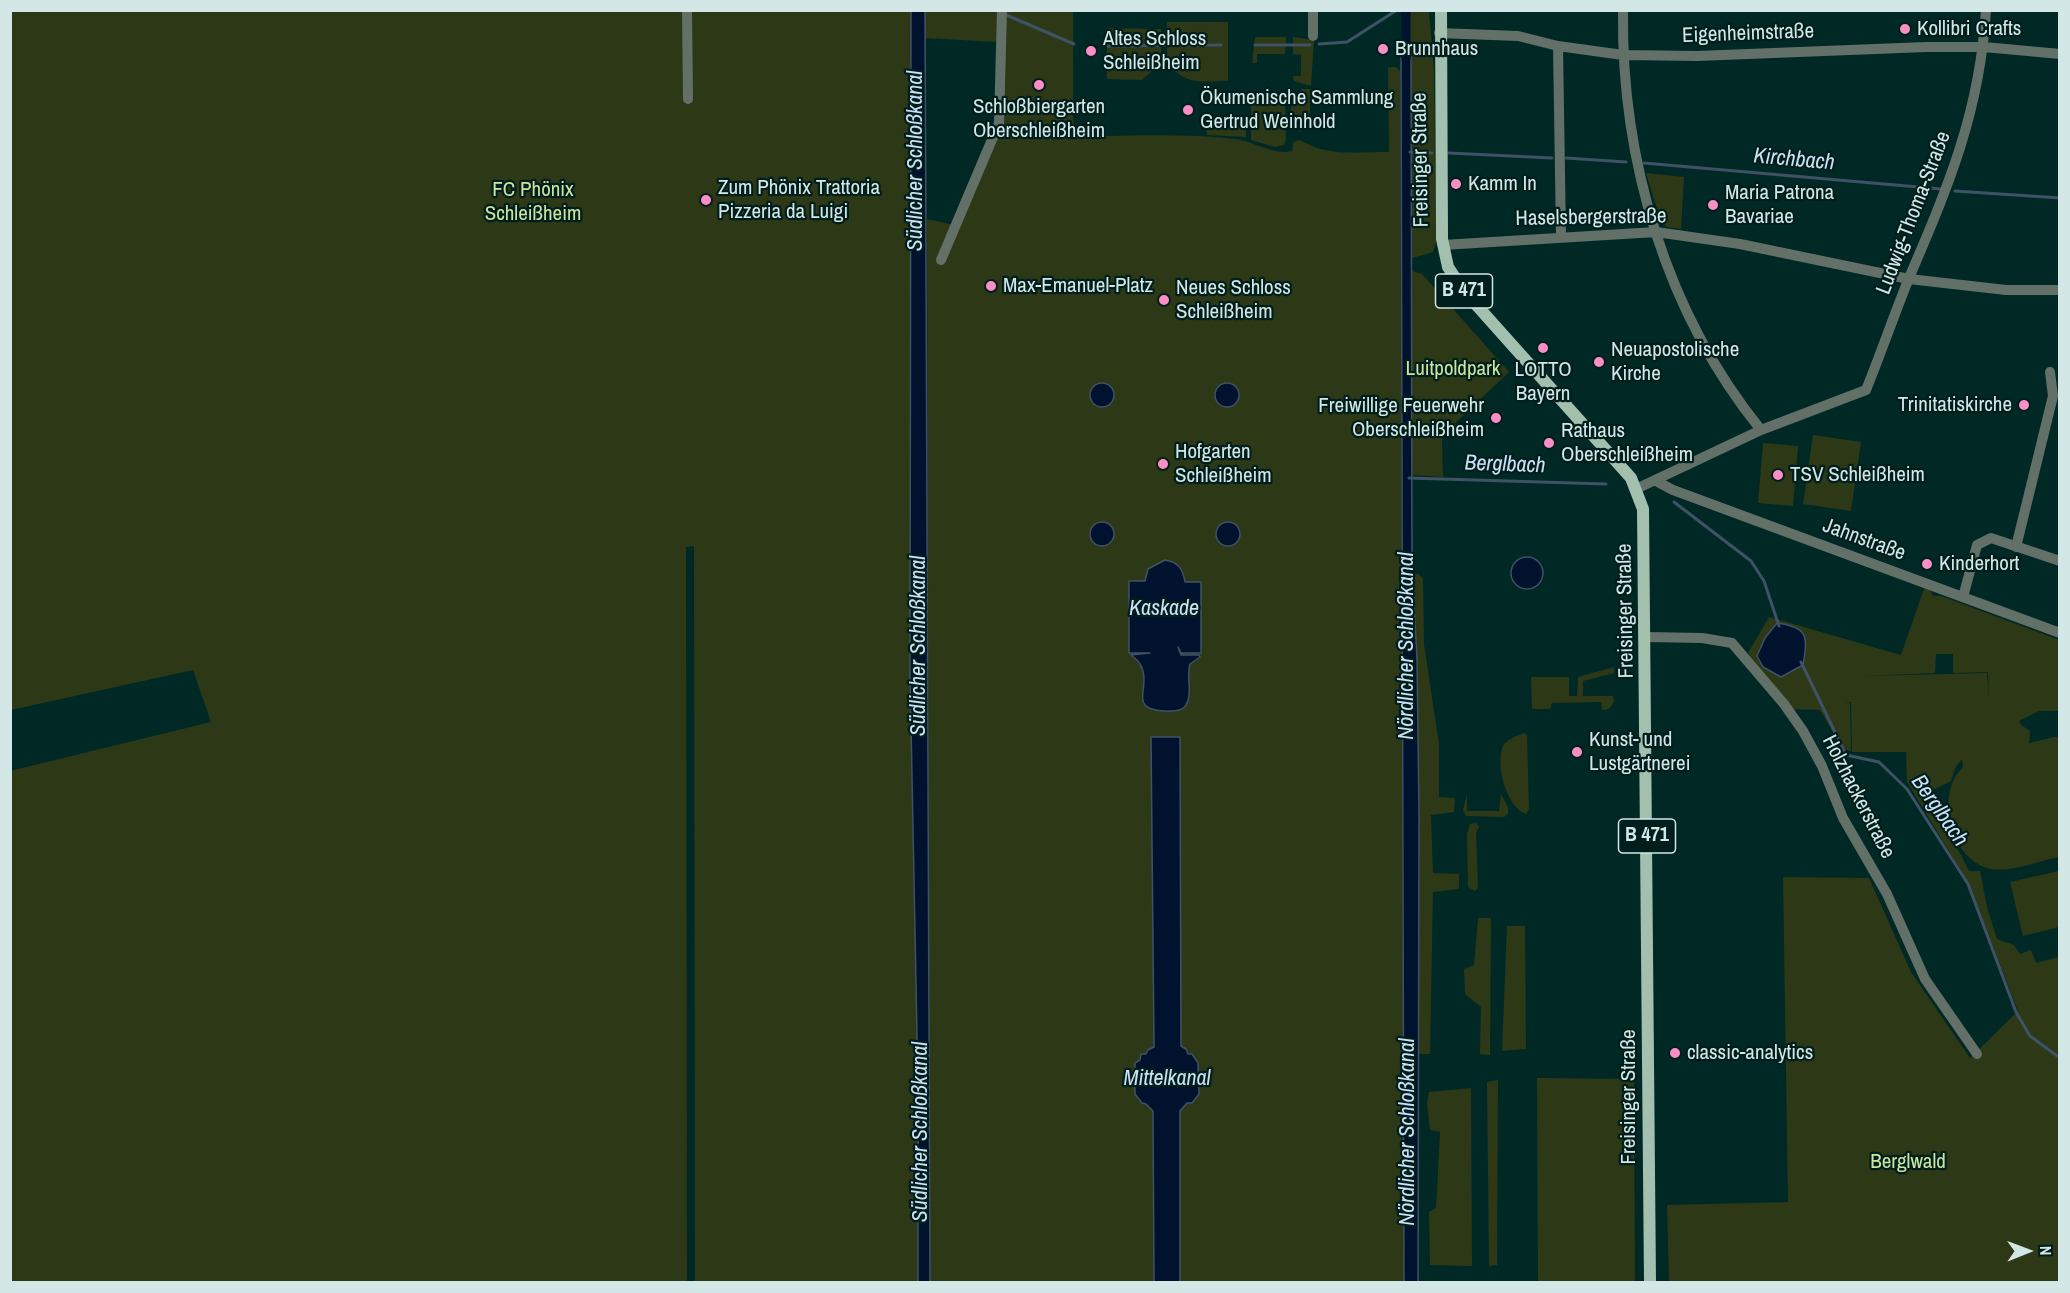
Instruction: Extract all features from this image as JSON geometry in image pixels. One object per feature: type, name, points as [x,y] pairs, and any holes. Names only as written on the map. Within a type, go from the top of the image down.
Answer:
[{"type":"main road","points":[[1432,10],[1439,33]]},
{"type":"main road","name":"Freisinger Straße","points":[[1441,10],[1439,33],[1443,245],[1448,267],[1462,290],[1630,478],[1636,489],[1644,520],[1650,1282]]},
{"type":"street","points":[[687,10],[688,99]]},
{"type":"street","points":[[1313,10],[1313,36]]},
{"type":"street","points":[[1623,10],[1623,55],[1635,152],[1656,232],[1674,284],[1700,338],[1739,401],[1761,430],[1636,489]]},
{"type":"street","name":"Ludwig-Thoma-Straße","points":[[1761,430],[1866,390],[1909,279],[1934,224],[1964,141],[1984,47],[1986,10]]},
{"type":"street","points":[[941,260],[999,123],[1002,14]]},
{"type":"street","name":"Eigenheimstraße","points":[[1439,33],[1518,36],[1558,46],[1623,55],[1697,56],[1984,47],[2060,54]]},
{"type":"street","points":[[1558,46],[1561,236]]},
{"type":"street","name":"Haselsbergerstraße","points":[[1443,245],[1656,232],[1740,244],[1909,279],[2006,290],[2060,290]]},
{"type":"street","points":[[2016,547],[2053,396],[2050,372]]},
{"type":"street","name":"Jahnstraße","points":[[1656,481],[1673,490],[2060,633]]},
{"type":"street","points":[[1963,597],[1977,545],[1990,538],[2060,561]]},
{"type":"street","name":"Holzhackerstraße","points":[[1646,637],[1702,638],[1732,643],[1784,704],[1822,766],[1844,819],[1887,894],[1925,979],[1977,1054]]},
{"type":"green space","name":"FC Phönix Schleißheim","points":[[11,11],[911,11],[910,672],[918,1088],[918,1282],[695,1282],[694,546],[686,547],[687,1282],[11,1282],[10,771],[211,722],[193,670],[11,710]]},
{"type":"green space","points":[[925,11],[1073,11],[1073,118],[1075,130],[1083,136],[1216,137],[1242,140],[1279,152],[1292,151],[1293,142],[1300,140],[1332,151],[1389,152],[1388,67],[1396,67],[1400,71],[1404,1282],[930,1282],[927,219],[954,225],[997,120],[997,42],[925,38]]},
{"type":"green space","points":[[1407,11],[1429,11],[1434,71],[1436,242],[1433,252],[1412,258],[1411,47],[1406,47]]},
{"type":"green space","points":[[1167,22],[1228,22],[1228,81],[1194,81],[1182,76],[1167,64]]},
{"type":"green space","points":[[1107,28],[1161,29],[1161,63],[1142,80],[1107,79]]},
{"type":"green space","points":[[1255,37],[1286,37],[1285,54],[1257,54],[1257,63],[1252,63]]},
{"type":"green space","points":[[1293,37],[1314,40],[1311,86],[1294,81],[1293,76],[1301,76],[1301,55],[1293,54]]},
{"type":"green space","points":[[1301,89],[1310,89],[1310,112],[1300,132],[1291,113],[1291,103],[1301,103]]},
{"type":"green space","points":[[1251,94],[1257,94],[1257,104],[1285,103],[1286,139],[1284,145],[1275,147],[1251,140]]},
{"type":"green space","points":[[1205,123],[1234,123],[1236,127],[1246,123],[1246,137],[1207,135]]},
{"type":"green space","points":[[1646,173],[1684,177],[1681,229],[1667,227],[1661,222]]},
{"type":"green space","name":"Luitpoldpark","points":[[1412,271],[1422,274],[1509,372],[1451,427],[1442,440],[1443,477],[1412,475]]},
{"type":"green space","points":[[1813,435],[1861,442],[1851,511],[1803,504]]},
{"type":"green space","name":"TSV Schleißheim","points":[[1763,443],[1798,446],[1793,506],[1758,503]]},
{"type":"green space","points":[[1413,573],[1419,574],[1423,579],[1424,644],[1439,744],[1439,797],[1455,798],[1454,812],[1431,815],[1433,873],[1459,874],[1459,889],[1433,892],[1430,1054],[1418,1054]]},
{"type":"green space","name":"Berglwald","points":[[1926,583],[1933,596],[1941,596],[2059,640],[2059,711],[2039,711],[2019,721],[2030,731],[2029,743],[2059,736],[2059,857],[2004,869],[1987,868],[1974,862],[1956,838],[1949,807],[1954,778],[1963,767],[1962,759],[1955,768],[1951,781],[1931,791],[1936,810],[1969,871],[1980,871],[1987,907],[1997,939],[2014,945],[2020,954],[2031,950],[2036,963],[2059,957],[2059,1282],[1669,1282],[1667,1205],[1788,1202],[1783,877],[1869,878],[1911,972],[1970,1058],[2018,1011],[1969,884],[1907,782],[1906,752],[1852,752],[1851,702],[1845,703],[1850,703],[1851,751],[1843,749],[1820,710],[1786,709],[1748,653],[1769,617],[1901,655]],"holes":[[[1936,654],[1953,654],[1953,673],[1988,672],[1989,699],[1987,673],[1862,676],[1935,673]]]},
{"type":"green space","points":[[1614,667],[1614,673],[1583,681],[1583,696],[1613,696],[1614,702],[1609,709],[1602,710],[1601,702],[1552,703],[1550,709],[1532,709],[1531,677],[1569,677],[1569,696],[1577,696],[1578,677]]},
{"type":"green space","points":[[1524,733],[1527,735],[1529,809],[1526,814],[1519,810],[1508,794],[1500,763],[1503,746],[1512,738]]},
{"type":"green space","points":[[1467,794],[1467,811],[1499,811],[1501,794],[1508,807],[1508,814],[1504,817],[1466,816],[1463,810]]},
{"type":"green space","points":[[1476,823],[1479,827],[1476,833],[1478,888],[1475,891],[1468,887],[1467,834],[1470,824]]},
{"type":"green space","points":[[2059,871],[2059,927],[2023,936],[2010,882]]},
{"type":"green space","points":[[1478,918],[1491,918],[1490,1055],[1480,1054],[1481,1007],[1465,994],[1464,969],[1474,965]]},
{"type":"green space","points":[[1507,926],[1525,926],[1526,1049],[1502,1051]]},
{"type":"green space","points":[[1537,1078],[1634,1079],[1635,1282],[1538,1282]]},
{"type":"green space","points":[[1498,1080],[1497,1265],[1489,1266],[1487,1082]]},
{"type":"green space","points":[[1471,1088],[1472,1266],[1430,1265],[1429,1212],[1436,1208],[1440,1132],[1430,1130],[1427,1103],[1429,1092]]},
{"type":"water","name":"Südlicher Schloßkanal","points":[[911,10],[925,11],[930,1282],[918,1282],[918,1088],[910,672]]},
{"type":"water","points":[[1401,47],[1411,47],[1412,566],[1417,659],[1419,814],[1418,1282],[1404,1282]]},
{"type":"water","points":[[1102,383],[1111,386],[1114,395],[1111,404],[1102,407],[1093,404],[1090,395],[1093,386]]},
{"type":"water","points":[[1227,383],[1235,387],[1239,395],[1235,403],[1227,407],[1219,403],[1215,395],[1219,387]]},
{"type":"water","points":[[1102,522],[1111,525],[1114,534],[1111,543],[1102,546],[1093,543],[1090,534],[1093,525]]},
{"type":"water","points":[[1228,522],[1237,525],[1240,534],[1237,543],[1228,546],[1219,543],[1216,534],[1219,525]]},
{"type":"water","points":[[1527,557],[1538,562],[1543,573],[1538,584],[1527,589],[1516,584],[1511,573],[1516,562]]},
{"type":"water","name":"Kaskade","points":[[1165,560],[1179,567],[1185,582],[1201,582],[1201,653],[1181,653],[1178,647],[1181,655],[1199,655],[1200,657],[1190,664],[1188,701],[1181,710],[1174,711],[1147,707],[1143,696],[1143,673],[1139,663],[1131,655],[1150,653],[1129,653],[1129,581],[1145,581],[1148,569]]},
{"type":"water","points":[[1777,623],[1800,630],[1805,640],[1803,665],[1781,677],[1763,667],[1757,656],[1765,638]]},
{"type":"water","name":"Mittelkanal","points":[[1151,737],[1180,737],[1181,1046],[1188,1054],[1192,1054],[1198,1063],[1199,1094],[1192,1103],[1187,1103],[1180,1111],[1180,1282],[1154,1282],[1153,1111],[1135,1094],[1135,1063],[1140,1060],[1141,1054],[1146,1054],[1154,1047]]},
{"type":"waterway","points":[[1319,44],[1347,42],[1397,10]]},
{"type":"waterway","name":"Nördlicher Schloßkanal","points":[[1406,10],[1406,59]]},
{"type":"waterway","points":[[1004,14],[1074,44]]},
{"type":"waterway","points":[[1108,46],[1221,45]]},
{"type":"waterway","points":[[1255,45],[1310,45]]},
{"type":"waterway","name":"Kirchbach","points":[[1410,152],[1432,153]]},
{"type":"waterway","name":"Kirchbach","points":[[1449,153],[1552,158]]},
{"type":"waterway","name":"Kirchbach","points":[[1566,158],[1626,162]]},
{"type":"waterway","name":"Kirchbach","points":[[1644,163],[1941,189]]},
{"type":"waterway","name":"Kirchbach","points":[[1955,191],[2060,198]]},
{"type":"waterway","name":"Berglbach","points":[[1409,478],[1606,484]]},
{"type":"waterway","name":"Berglbach","points":[[1674,502],[1751,561],[1764,581],[1779,626]]},
{"type":"waterway","name":"Berglbach","points":[[1801,662],[1846,755],[1879,762],[1907,789],[1968,884],[2016,1012],[2030,1036],[2060,1058]]},
{"type":"place","name":"Kollibri Crafts","points":[[1905,29]]},
{"type":"place","name":"Brunnhaus","points":[[1383,49]]},
{"type":"place","name":"Altes Schloss Schleißheim","points":[[1091,51]]},
{"type":"place","name":"Schloßbiergarten Oberschleißheim","points":[[1039,85]]},
{"type":"place","name":"Ökumenische Sammlung Gertrud Weinhold","points":[[1188,110]]},
{"type":"place","name":"Kamm In","points":[[1456,184]]},
{"type":"place","name":"Zum Phönix Trattoria Pizzeria da Luigi","points":[[706,200]]},
{"type":"place","name":"Maria Patrona Bavariae","points":[[1713,205]]},
{"type":"place","name":"Max-Emanuel-Platz","points":[[991,286]]},
{"type":"place","name":"Neues Schloss Schleißheim","points":[[1164,300]]},
{"type":"place","name":"LOTTO Bayern","points":[[1543,348]]},
{"type":"place","name":"Neuapostolische Kirche","points":[[1599,362]]},
{"type":"place","name":"Trinitatiskirche","points":[[2024,405]]},
{"type":"place","name":"Freiwillige Feuerwehr Oberschleißheim","points":[[1496,418]]},
{"type":"place","name":"Rathaus Oberschleißheim","points":[[1549,443]]},
{"type":"place","name":"Hofgarten Schleißheim","points":[[1163,464]]},
{"type":"place","name":"TSV Schleißheim","points":[[1778,475]]},
{"type":"place","name":"Kinderhort","points":[[1927,564]]},
{"type":"place","name":"Kunst- und Lustgärtnerei","points":[[1577,752]]},
{"type":"place","name":"classic-analytics","points":[[1675,1053]]}]
